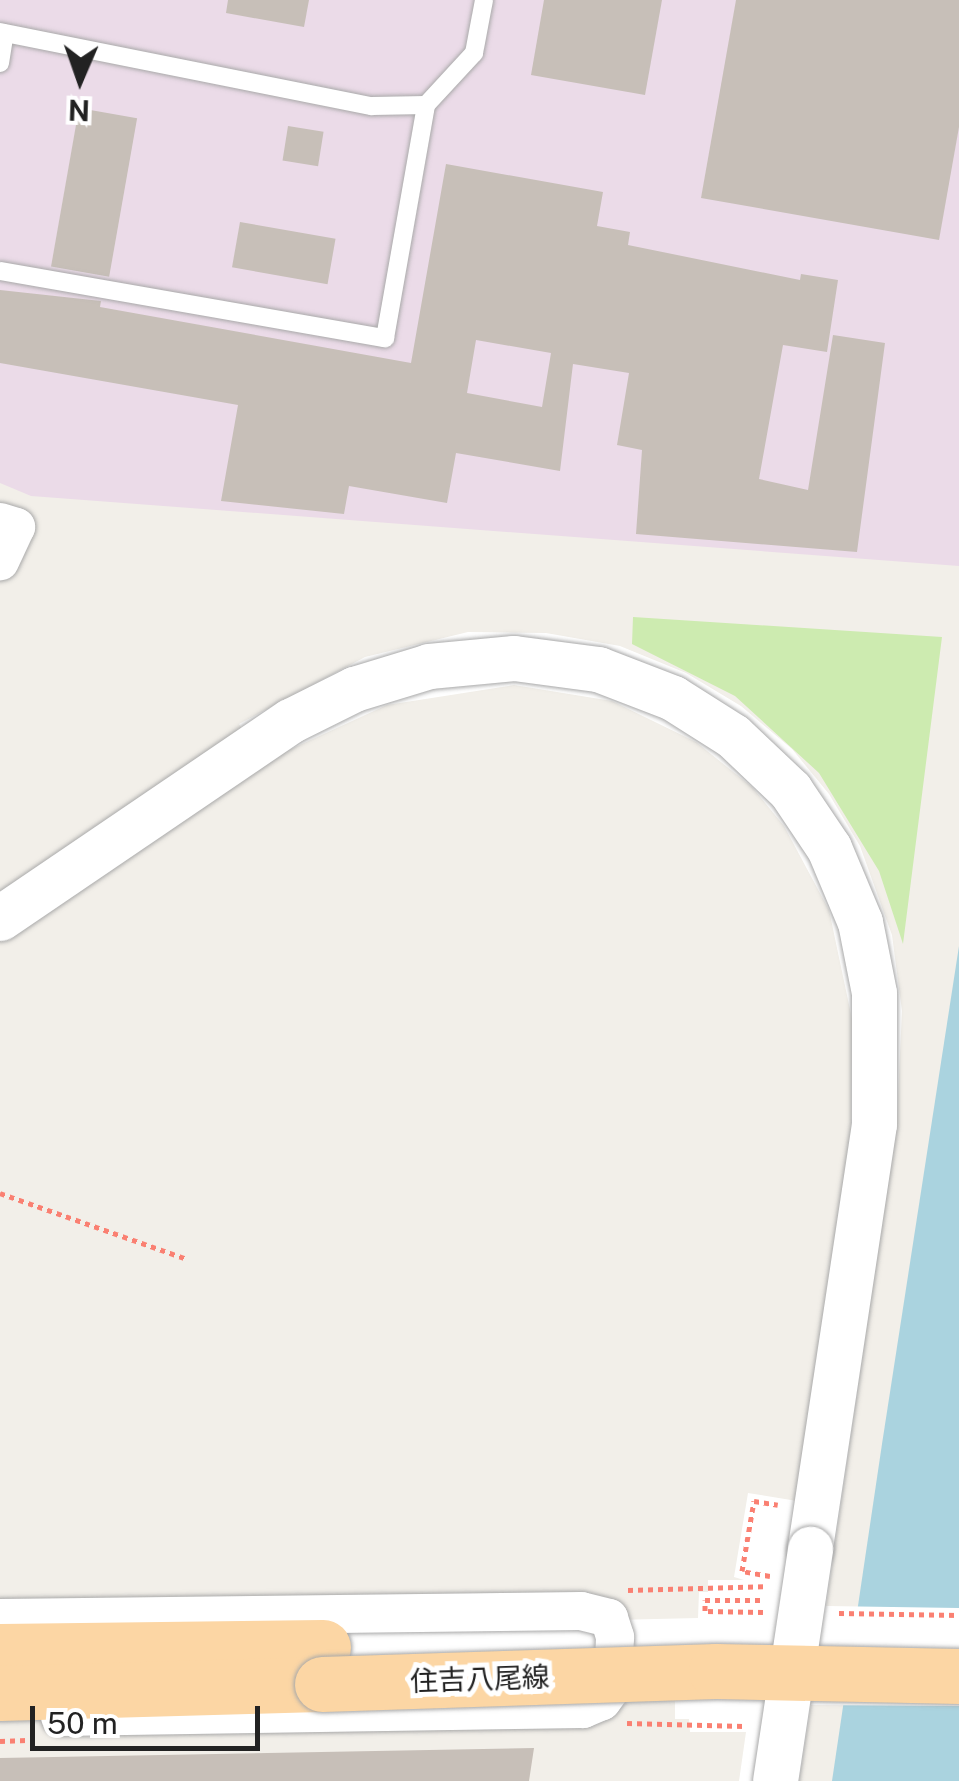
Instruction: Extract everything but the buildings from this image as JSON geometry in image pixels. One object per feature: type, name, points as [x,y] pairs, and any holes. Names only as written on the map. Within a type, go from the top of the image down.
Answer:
[{"type":"main road","name":"住吉八尾線","points":[[0,1692],[322,1666],[959,1645]]},
{"type":"main road","name":"住吉八尾線","points":[[0,1650],[322,1666],[959,1676]]},
{"type":"street","points":[[0,522],[16,527],[0,562]]},
{"type":"street","points":[[0,918],[253,744],[328,700],[418,669],[492,658],[573,663],[645,684],[733,736],[790,790],[837,864],[869,962],[876,1092],[776,1781]]},
{"type":"street","points":[[0,1618],[593,1612],[609,1618],[615,1637],[613,1686],[602,1701],[570,1711],[0,1717]]},
{"type":"lane","points":[[0,271],[385,338],[426,105],[474,53],[484,0]]},
{"type":"lane","points":[[0,63],[3,33],[372,106],[426,105]]},
{"type":"path","points":[[0,1192],[187,1259]]},
{"type":"path","points":[[783,1578],[742,1571],[754,1501],[789,1507]]},
{"type":"path","points":[[708,1586],[779,1586]]},
{"type":"path","points":[[772,1612],[705,1611],[705,1600],[778,1600]]},
{"type":"path","points":[[818,1613],[959,1615]]},
{"type":"path","points":[[602,1701],[632,1726],[762,1726]]},
{"type":"shaded area","points":[[0,0],[959,0],[959,566],[31,496],[0,483]]},
{"type":"green space","points":[[633,617],[942,637],[903,944],[879,871],[819,773],[735,696],[632,644]]},
{"type":"water","points":[[959,946],[959,1781],[832,1781],[882,1444]]},
{"type":"pier","points":[[468,632],[546,633],[620,646],[686,673],[741,706],[792,749],[829,794],[860,846],[892,935],[902,1011],[897,1118],[826,1606],[959,1608],[959,1706],[811,1705],[799,1781],[739,1781],[746,1732],[690,1732],[689,1719],[675,1719],[675,1695],[323,1702],[322,1627],[698,1618],[699,1592],[708,1592],[708,1580],[744,1580],[734,1577],[748,1493],[797,1501],[851,1131],[852,1019],[829,910],[784,826],[752,787],[696,742],[612,701],[514,685],[387,705],[265,761],[239,724],[365,657]]}]
